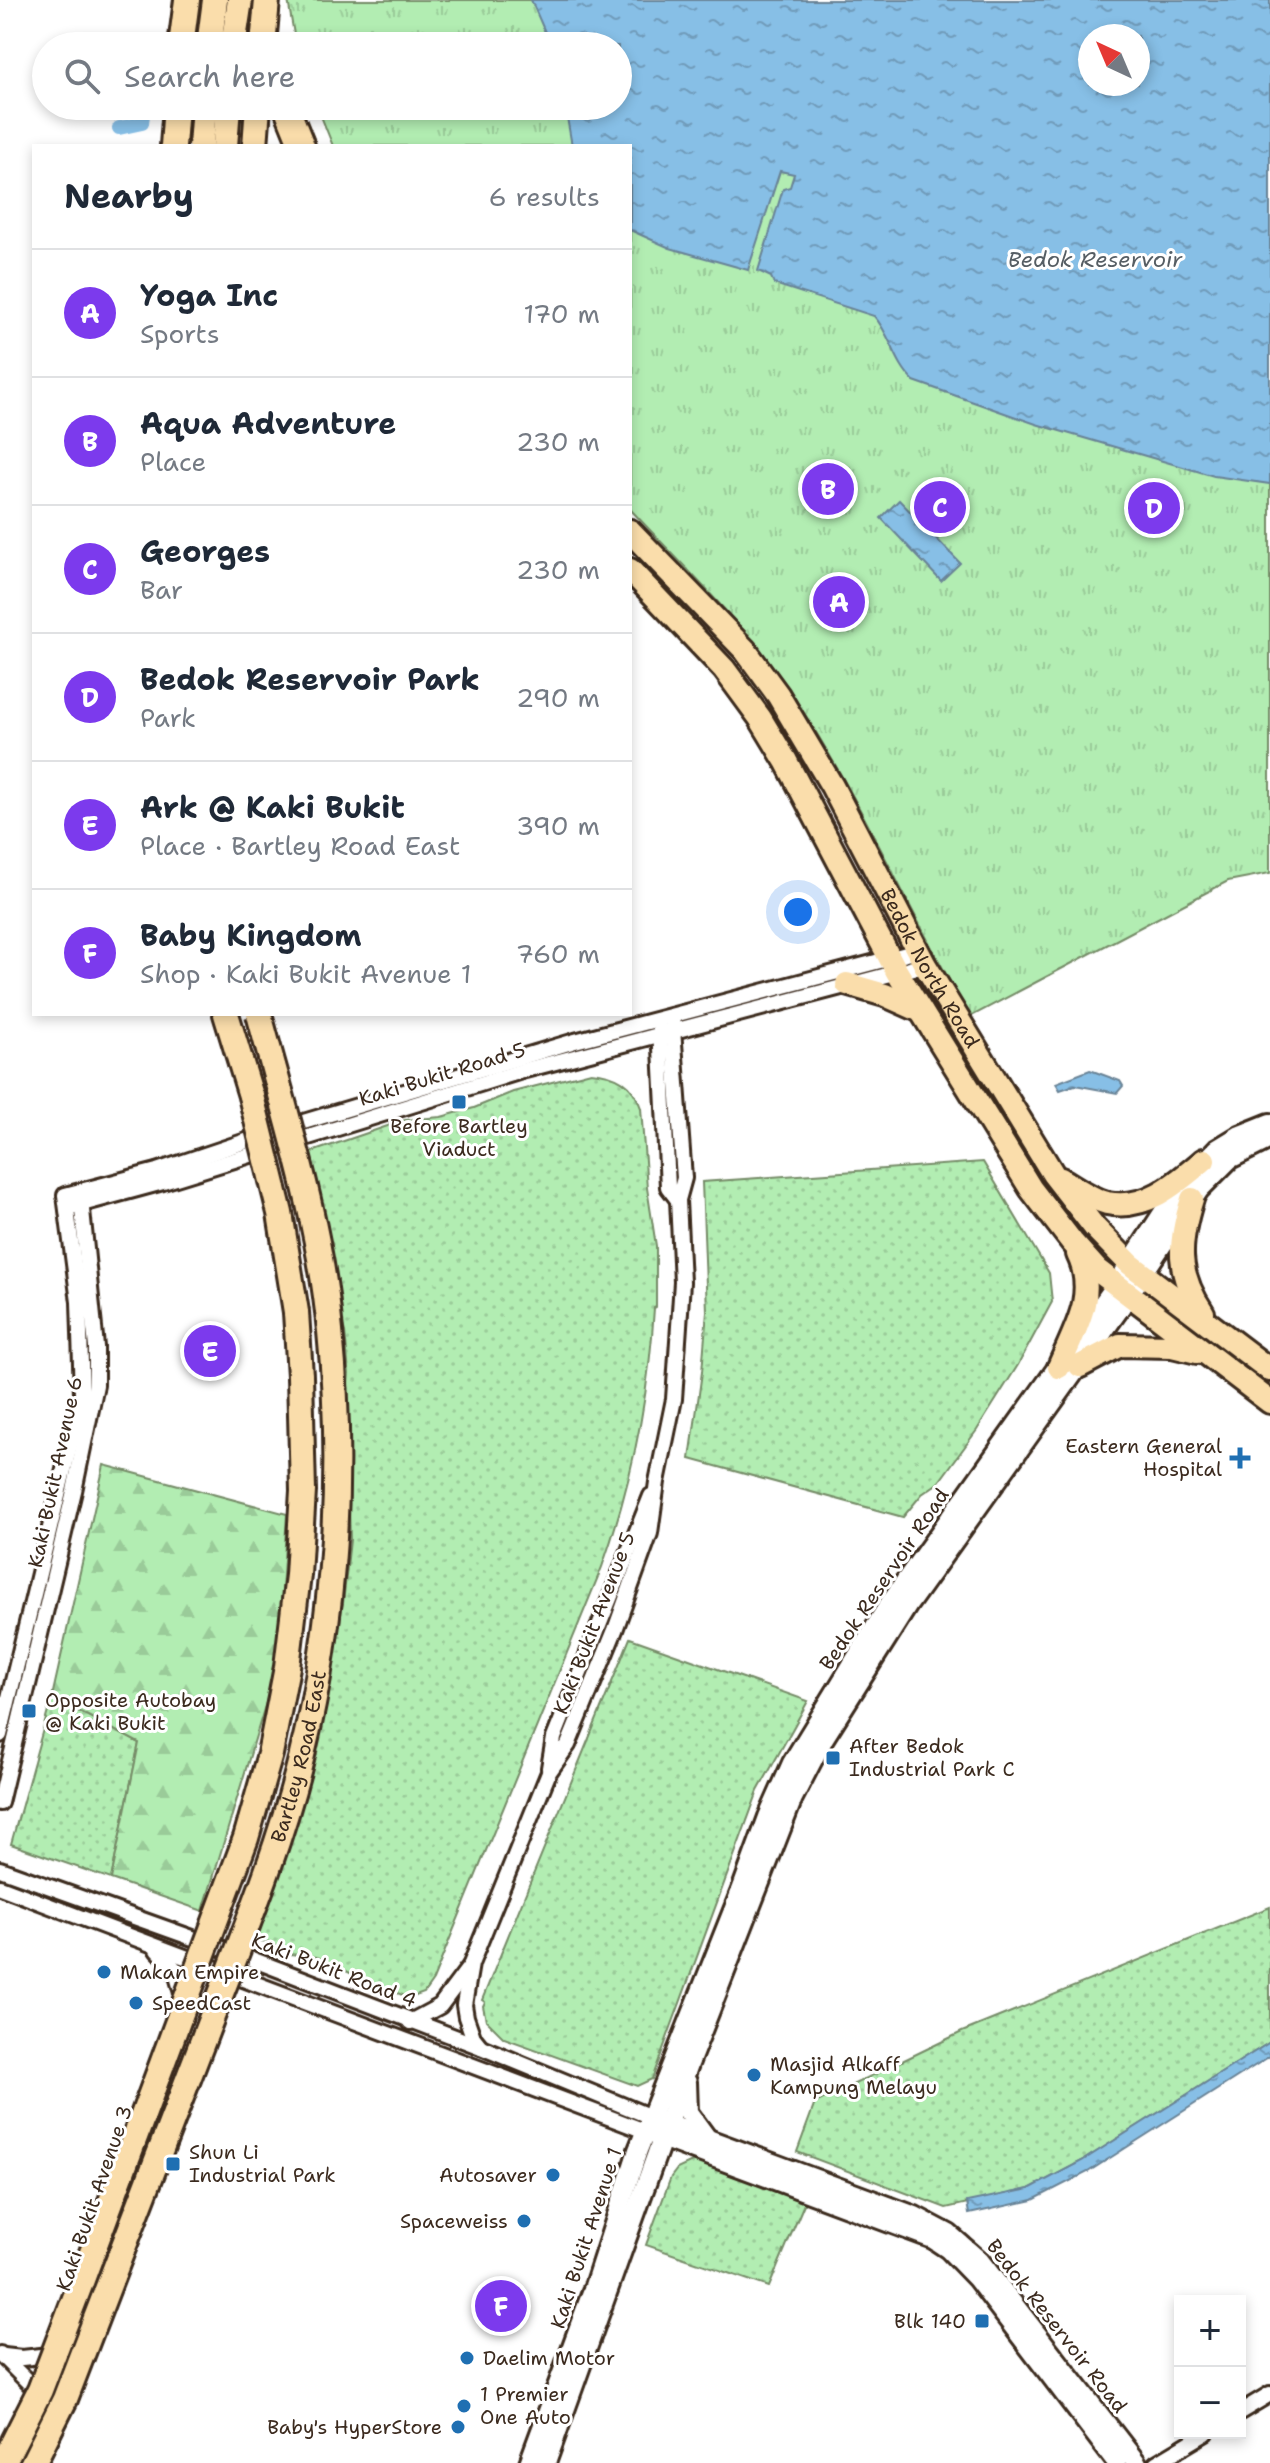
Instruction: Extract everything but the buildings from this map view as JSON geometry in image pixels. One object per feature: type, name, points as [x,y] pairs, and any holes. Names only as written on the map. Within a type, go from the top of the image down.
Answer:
[{"type":"highway","points":[[184,32],[187,0]]},
{"type":"highway","points":[[211,32],[215,0]]},
{"type":"highway","points":[[235,32],[240,0]]},
{"type":"highway","points":[[264,32],[267,1]]},
{"type":"highway","points":[[267,1],[271,32]]},
{"type":"highway","points":[[173,144],[175,120]]},
{"type":"highway","points":[[208,120],[218,144]]},
{"type":"highway","points":[[218,144],[224,120]]},
{"type":"highway","points":[[257,144],[258,120]]},
{"type":"highway","points":[[292,120],[301,144]]},
{"type":"highway","name":"Bartley Road East","points":[[3,2463],[40,2390],[246,1838],[270,1754],[287,1667],[298,1575],[303,1491],[296,1312],[280,1213],[251,1096],[227,1016]]},
{"type":"highway","name":"Bartley Road East","points":[[33,2463],[65,2399],[244,1933],[290,1801],[319,1666],[330,1581],[336,1490],[331,1332],[316,1230],[260,1016]]},
{"type":"main road","name":"Bedok North Road","points":[[632,533],[745,650],[802,732],[921,958],[1053,1174],[1095,1228],[1137,1270],[1270,1370]]},
{"type":"main road","name":"Bedok North Road","points":[[632,572],[724,669],[760,718],[786,761],[894,966],[1031,1189],[1072,1242],[1123,1290],[1270,1402]]},
{"type":"main road","points":[[707,650],[704,624],[708,612]]},
{"type":"main road","points":[[847,984],[885,995],[921,1011]]},
{"type":"main road","name":"Bedok Reservoir Road","points":[[1137,1270],[1179,1188],[1204,1160],[1231,1139],[1270,1123]]},
{"type":"main road","name":"Bedok Reservoir Road","points":[[656,2128],[689,2064],[789,1808],[824,1738],[908,1605],[1137,1270],[1209,1178],[1230,1159],[1270,1139]]},
{"type":"main road","points":[[1053,1174],[1108,1203],[1129,1202],[1165,1192],[1204,1160]]},
{"type":"main road","points":[[1192,1199],[1182,1236],[1182,1265],[1191,1296],[1213,1327]]},
{"type":"main road","points":[[1069,1366],[1087,1292],[1084,1266],[1072,1242]]},
{"type":"main road","points":[[1069,1366],[1120,1345],[1172,1346],[1206,1354]]},
{"type":"main road","name":"Bedok Reservoir Road","points":[[656,2128],[777,1794],[792,1763],[894,1598],[1069,1366]]},
{"type":"main road","points":[[689,2064],[688,2112],[710,2142]]},
{"type":"main road","name":"Bedok Reservoir Road","points":[[656,2128],[710,2142],[931,2222],[949,2234],[980,2261],[1137,2463]]},
{"type":"main road","name":"Bedok Reservoir Road","points":[[656,2128],[933,2239],[948,2249],[977,2279],[1117,2463]]},
{"type":"main road","name":"Kaki Bukit Avenue 1","points":[[529,2463],[656,2128]]},
{"type":"main road","name":"Kaki Bukit Avenue 1","points":[[546,2463],[601,2316],[656,2128]]},
{"type":"street","name":"Kaki Bukit Road 5","points":[[666,1025],[921,958]]},
{"type":"street","name":"Kaki Bukit Road 5","points":[[74,1200],[300,1123],[575,1041],[666,1025],[847,984],[894,966]]},
{"type":"street","name":"Kaki Bukit Avenue 5","points":[[471,1964],[549,1772],[554,1738],[657,1482],[674,1399],[682,1282],[678,1200],[684,1178],[666,1025]]},
{"type":"street","name":"Kaki Bukit Avenue 6","points":[[0,1735],[82,1395],[74,1200]]},
{"type":"street","name":"Kaki Bukit Avenue 6","points":[[0,1803],[96,1385],[96,1347],[74,1200]]},
{"type":"street","name":"Kaki Bukit Road 4","points":[[0,1869],[237,1954],[481,2047],[656,2128]]},
{"type":"street","name":"Kaki Bukit Road 4","points":[[0,1887],[230,1975],[656,2128]]},
{"type":"street","name":"Kaki Bukit Avenue 3","points":[[11,2463],[60,2354],[205,1943]]},
{"type":"street","points":[[150,1944],[175,1969],[184,2002]]},
{"type":"street","points":[[43,2463],[100,2325],[237,1954]]},
{"type":"street","points":[[410,2022],[440,2006],[471,1964]]},
{"type":"street","points":[[471,1964],[464,2005],[473,2037],[481,2047]]},
{"type":"street","points":[[2,2355],[22,2358],[60,2354]]},
{"type":"street","points":[[2,2355],[42,2396]]},
{"type":"street","points":[[1246,2408],[1270,2394]]},
{"type":"street","points":[[1156,2463],[1196,2439]]},
{"type":"green space","points":[[288,0],[1270,0],[1270,873],[1228,881],[970,1017],[865,819],[797,702],[739,626],[632,511],[632,144],[332,144],[323,120],[632,120],[632,32],[294,32]]},
{"type":"green space","points":[[591,1072],[622,1081],[638,1099],[641,1108],[647,1188],[656,1246],[656,1307],[637,1439],[622,1503],[602,1567],[433,1980],[424,1993],[410,1998],[317,1957],[290,1954],[270,1942],[251,1940],[323,1717],[343,1603],[350,1540],[346,1405],[349,1374],[345,1332],[336,1303],[309,1153],[405,1120],[441,1117],[513,1092]]},
{"type":"green space","points":[[983,1162],[1049,1273],[1052,1302],[1018,1365],[977,1430],[938,1483],[922,1494],[903,1517],[690,1459],[707,1311],[702,1182]]},
{"type":"green space","points":[[104,1465],[287,1514],[277,1666],[203,1911],[111,1879],[139,1743],[52,1697]]},
{"type":"green space","points":[[630,1638],[808,1701],[758,1791],[652,2079],[637,2086],[504,2038],[486,2020],[485,2002],[482,2000]]},
{"type":"green space","points":[[52,1697],[139,1743],[111,1879],[11,1844]]},
{"type":"green space","points":[[1270,1907],[1270,2042],[1082,2161],[1029,2189],[946,2208],[797,2152],[815,2103],[962,2032]]},
{"type":"green space","points":[[692,2162],[701,2162],[806,2199],[769,2287],[646,2245],[671,2177],[677,2169]]},
{"type":"water","name":"Bedok Reservoir","points":[[531,0],[1270,0],[1270,484],[1214,476],[1036,424],[914,381],[874,316],[774,284],[771,277],[758,271],[783,189],[790,187],[794,174],[780,171],[748,270],[670,248],[632,231],[632,144],[572,144],[567,120],[632,120],[632,32],[545,32]]},
{"type":"water","points":[[899,500],[960,563],[941,581],[881,518]]},
{"type":"water","points":[[1090,1070],[1120,1081],[1123,1086],[1117,1093],[1075,1085],[1060,1090],[1056,1083]]},
{"type":"water","points":[[1270,2042],[1270,2056],[1088,2172],[1033,2200],[969,2214],[967,2202],[1029,2189],[1082,2161]]},
{"type":"waterway","points":[[119,128],[142,123],[142,120]]},
{"type":"place","name":"Aqua Adventure","points":[[828,489]]},
{"type":"place","name":"Georges","points":[[940,507]]},
{"type":"place","name":"Bedok Reservoir Park","points":[[1154,508]]},
{"type":"place","name":"Yoga Inc","points":[[839,602]]},
{"type":"place","name":"Before Bartley Viaduct","points":[[459,1102]]},
{"type":"place","name":"Ark @ Kaki Bukit","points":[[210,1351]]},
{"type":"place","name":"Eastern General Hospital","points":[[1240,1458]]},
{"type":"place","name":"Opposite Autobay @ Kaki Bukit","points":[[29,1711]]},
{"type":"place","name":"After Bedok Industrial Park C","points":[[833,1758]]},
{"type":"place","name":"Makan Empire","points":[[104,1972]]},
{"type":"place","name":"SpeedCast","points":[[136,2003]]},
{"type":"place","name":"Masjid Alkaff Kampung Melayu","points":[[754,2075]]},
{"type":"place","name":"Shun Li Industrial Park","points":[[173,2164]]},
{"type":"place","name":"Autosaver","points":[[553,2175]]},
{"type":"place","name":"Spaceweiss","points":[[524,2221]]},
{"type":"place","name":"Baby Kingdom","points":[[501,2306]]},
{"type":"place","name":"Blk 140","points":[[982,2321]]},
{"type":"place","name":"Daelim Motor","points":[[467,2358]]},
{"type":"place","name":"1 Premier One Auto","points":[[464,2406]]},
{"type":"place","name":"Baby's HyperStore","points":[[458,2427]]}]
